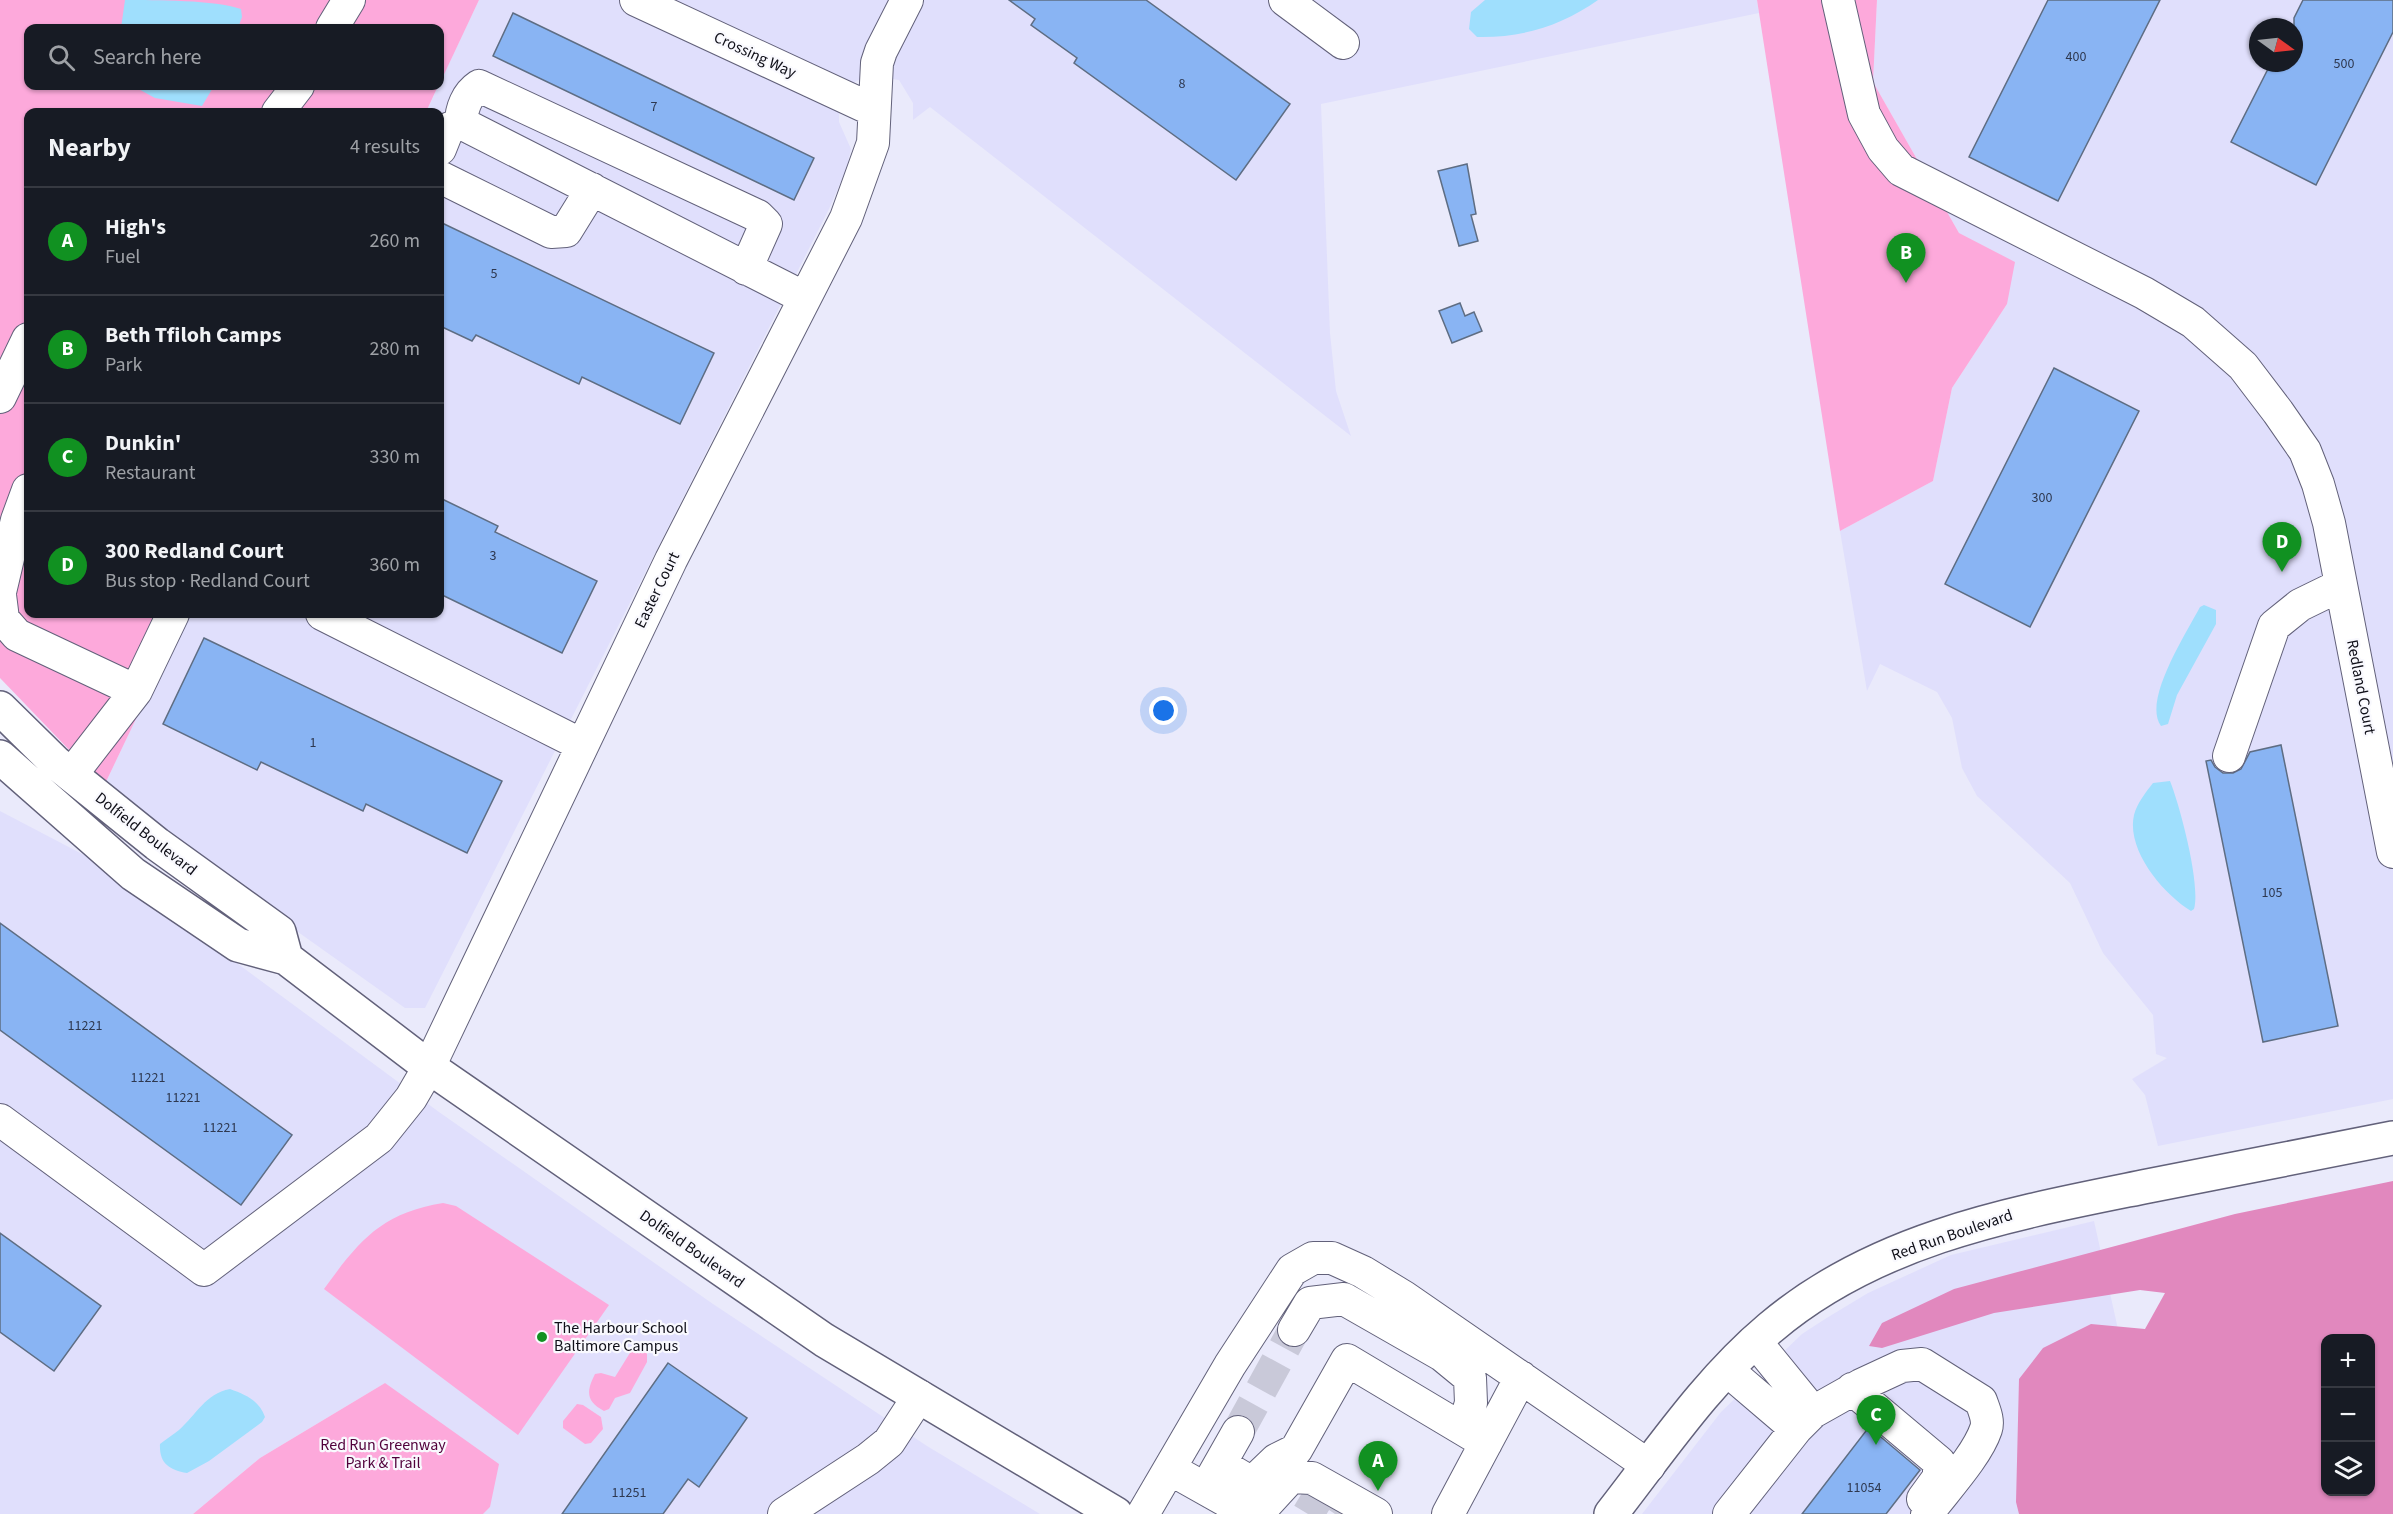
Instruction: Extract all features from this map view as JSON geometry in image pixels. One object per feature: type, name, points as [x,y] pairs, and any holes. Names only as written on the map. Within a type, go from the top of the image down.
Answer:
[{"type":"main road","name":"Dolfield Boulevard","points":[[0,708],[71,775],[166,851],[279,932],[286,958]]},
{"type":"main road","name":"Dolfield Boulevard","points":[[0,756],[133,874],[238,945],[286,958],[429,1067],[824,1340],[1116,1514]]},
{"type":"main road","name":"Red Run Boulevard","points":[[1611,1514],[1727,1370],[1755,1341],[1785,1316],[1850,1274],[1908,1246],[2008,1214],[2393,1138]]},
{"type":"street","points":[[334,24],[349,0]]},
{"type":"street","name":"Crossing Way","points":[[636,0],[873,110]]},
{"type":"street","name":"Easter Court","points":[[0,1120],[204,1270],[379,1138],[411,1098],[429,1067],[671,560],[846,218],[873,143],[873,110],[880,51],[907,0]]},
{"type":"street","points":[[1285,0],[1343,43]]},
{"type":"street","name":"Redland Court","points":[[1838,0],[1864,114],[1883,150],[1901,170],[2144,293],[2193,322],[2243,366],[2305,451],[2318,484],[2329,523],[2390,822],[2393,852]]},
{"type":"street","points":[[461,123],[461,112],[472,91],[479,86],[758,216],[766,224],[746,268]]},
{"type":"street","points":[[283,108],[295,90]]},
{"type":"street","points":[[461,123],[805,298]]},
{"type":"street","points":[[444,139],[448,129],[461,123]]},
{"type":"street","points":[[444,179],[551,232],[566,231],[592,189]]},
{"type":"street","points":[[0,397],[24,347]]},
{"type":"street","points":[[24,496],[8,518],[0,593],[3,619],[17,635],[136,690]]},
{"type":"street","points":[[2229,756],[2274,626],[2300,605],[2341,585]]},
{"type":"street","points":[[71,775],[136,690],[171,618]]},
{"type":"street","points":[[330,618],[582,745]]},
{"type":"street","points":[[1143,1514],[1230,1365],[1292,1270],[1313,1258],[1332,1258],[1363,1272],[1521,1377],[1648,1466]]},
{"type":"street","points":[[1292,1270],[1310,1303]]},
{"type":"street","points":[[1310,1303],[1344,1299],[1442,1355],[1470,1378],[1475,1436]]},
{"type":"street","points":[[1294,1330],[1310,1303]]},
{"type":"street","points":[[1755,1341],[1805,1421]]},
{"type":"street","points":[[1170,1469],[1252,1482],[1276,1460],[1296,1450],[1347,1360],[1475,1436]]},
{"type":"street","points":[[1729,1514],[1805,1421],[1852,1389],[1902,1366],[1922,1364],[1931,1367],[1981,1401],[1987,1420],[1978,1445],[1926,1514]]},
{"type":"street","points":[[1727,1370],[1805,1421]]},
{"type":"street","points":[[1448,1514],[1475,1436],[1521,1377]]},
{"type":"street","points":[[1852,1389],[1939,1462],[1939,1477],[1911,1514]]},
{"type":"street","points":[[784,1514],[868,1459],[889,1442],[919,1396]]},
{"type":"street","points":[[1212,1477],[1238,1432]]},
{"type":"street","points":[[1212,1477],[1250,1514]]},
{"type":"street","points":[[1257,1514],[1292,1477],[1312,1478],[1346,1504]]},
{"type":"shaded area","points":[[125,0],[185,1],[230,6],[241,9],[242,17],[239,24],[122,24]]},
{"type":"shaded area","points":[[479,0],[1757,0],[1759,13],[1321,104],[1330,333],[1336,391],[1351,436],[930,107],[913,120],[913,103],[899,80],[867,75],[848,86],[839,105],[839,122],[851,149],[846,170],[829,209],[425,1008],[405,1008],[260,905],[104,786],[184,618],[444,618],[444,108],[428,108],[436,90],[444,90],[444,74]]},
{"type":"shaded area","points":[[1485,0],[1598,0],[1570,17],[1540,29],[1510,35],[1477,37],[1469,29],[1471,12]]},
{"type":"shaded area","points":[[1877,0],[2393,0],[2393,1099],[2158,1146],[2145,1095],[2132,1079],[2167,1058],[2156,1054],[2153,1015],[2103,953],[2070,883],[1977,796],[1962,768],[1952,718],[1937,692],[1880,664],[1867,691],[1840,531],[1933,481],[1952,388],[2007,304],[1959,233],[1873,82]]},
{"type":"shaded area","points":[[140,90],[212,90],[202,106],[155,98]]},
{"type":"shaded area","points":[[2204,605],[2216,610],[2216,624],[2177,695],[2168,724],[2161,726],[2157,715],[2157,700],[2168,666],[2200,607]]},
{"type":"shaded area","points":[[2170,781],[2184,826],[2195,882],[2194,909],[2191,911],[2169,894],[2149,870],[2141,856],[2133,828],[2135,811],[2150,786],[2153,783]]},
{"type":"shaded area","points":[[0,811],[105,866],[439,1112],[713,1304],[927,1446],[1040,1514],[483,1514],[490,1507],[385,1383],[260,1458],[193,1514],[0,1514]]},
{"type":"shaded area","points":[[2393,1181],[2393,1514],[2019,1514],[2016,1502],[2019,1379],[2043,1348],[2091,1324],[2145,1329],[2165,1293],[2140,1290],[1994,1313],[1882,1348],[1869,1346],[1882,1323],[1954,1289],[2235,1214]]},
{"type":"shaded area","points":[[2094,1221],[2159,1514],[1642,1514],[1721,1412],[1802,1334],[1825,1319],[1868,1293],[1951,1255]]},
{"type":"shaded area","points":[[230,1389],[256,1402],[265,1417],[262,1422],[209,1461],[187,1473],[170,1468],[163,1461],[160,1444],[179,1430],[214,1395]]},
{"type":"green space","points":[[0,0],[479,0],[444,74],[444,24],[24,24],[24,90],[436,90],[428,108],[24,108],[24,618],[184,618],[104,786],[0,678]]},
{"type":"green space","points":[[1757,0],[1877,0],[1873,82],[1959,233],[2015,262],[2007,304],[1952,388],[1933,481],[1840,531]]},
{"type":"green space","points":[[443,1203],[456,1206],[609,1305],[518,1435],[324,1289],[361,1243],[373,1232],[403,1214]]},
{"type":"green space","points":[[633,1348],[647,1353],[647,1362],[630,1393],[615,1398],[609,1409],[604,1411],[594,1404],[589,1396],[592,1380],[595,1374],[601,1373],[615,1377]]},
{"type":"green space","name":"Red Run Greenway Park & Trail","points":[[385,1383],[499,1464],[490,1507],[483,1514],[193,1514],[260,1458]]},
{"type":"green space","points":[[577,1404],[583,1405],[601,1417],[603,1429],[591,1443],[585,1444],[563,1428],[563,1421]]},
{"type":"building","points":[[1009,0],[1146,0],[1290,104],[1236,180],[1074,63],[1077,58],[1031,25],[1035,19]]},
{"type":"building","points":[[2048,0],[2160,0],[2058,201],[1969,157]]},
{"type":"building","points":[[2303,0],[2393,0],[2393,32],[2316,185],[2231,142],[2266,72],[2303,72],[2303,18],[2294,18]]},
{"type":"building","points":[[513,13],[814,158],[794,200],[493,56]]},
{"type":"building","points":[[1467,164],[1476,214],[1471,215],[1478,241],[1459,246],[1438,171]]},
{"type":"building","points":[[444,224],[714,353],[680,424],[582,377],[579,384],[476,335],[472,341],[444,328]]},
{"type":"building","points":[[1460,303],[1465,316],[1474,312],[1482,331],[1452,343],[1439,311]]},
{"type":"building","points":[[2054,368],[2139,411],[2030,627],[1945,584]]},
{"type":"building","points":[[444,500],[498,526],[495,532],[597,581],[562,653],[444,596]]},
{"type":"building","points":[[204,638],[502,781],[467,853],[366,804],[363,811],[261,762],[257,770],[163,724]]},
{"type":"building","points":[[2281,745],[2338,1026],[2263,1042],[2206,761],[2211,760],[2215,767],[2223,773],[2233,773],[2241,769],[2250,752]]},
{"type":"building","points":[[0,923],[292,1135],[241,1205],[0,1030]]},
{"type":"building","points":[[0,1233],[101,1306],[54,1371],[0,1332]]},
{"type":"building","points":[[668,1363],[747,1418],[699,1487],[688,1479],[663,1514],[562,1514]]},
{"type":"building","points":[[1869,1427],[1920,1470],[1886,1514],[1802,1514]]},
{"type":"tunnel","points":[[1238,1432],[1294,1330]]},
{"type":"tunnel","points":[[1308,1514],[1317,1499]]},
{"type":"place","name":"Beth Tfiloh Camps","points":[[1906,283]]},
{"type":"place","name":"300 Redland Court","points":[[2282,572]]},
{"type":"place","name":"The Harbour School Baltimore Campus","points":[[542,1337]]},
{"type":"place","name":"Dunkin'","points":[[1876,1445]]},
{"type":"place","name":"High's","points":[[1378,1491]]}]
